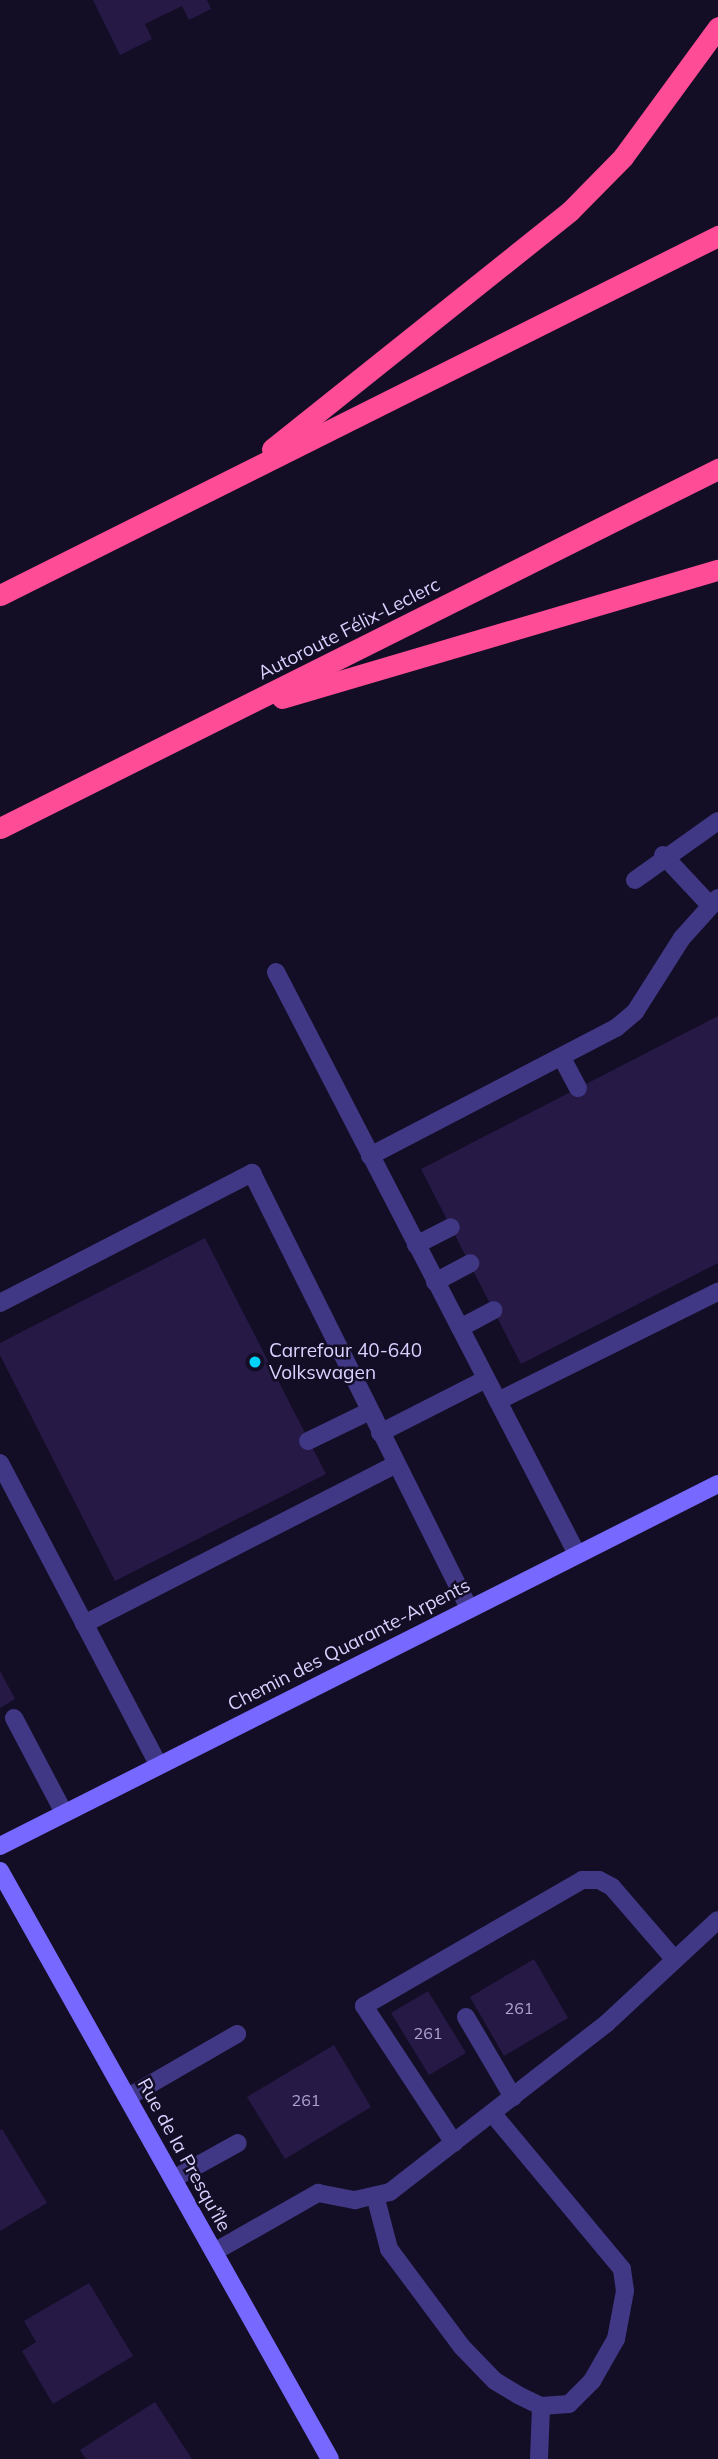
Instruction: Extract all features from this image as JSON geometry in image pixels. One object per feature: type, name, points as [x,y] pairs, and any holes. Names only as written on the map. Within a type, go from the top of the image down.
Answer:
[{"type":"highway","points":[[237,476],[555,225],[623,157],[718,27]]},
{"type":"highway","points":[[0,595],[718,236]]},
{"type":"highway","name":"Autoroute Félix-Leclerc","points":[[0,828],[718,469]]},
{"type":"highway","points":[[230,714],[718,570]]},
{"type":"street","name":"Chemin des Quarante-Arpents","points":[[0,1846],[718,1484]]},
{"type":"street","name":"Rue de la Presqu'île","points":[[0,1871],[330,2459]]},
{"type":"lane","points":[[635,880],[663,855],[718,821]]},
{"type":"lane","points":[[370,1156],[562,1058],[635,1012],[682,937],[714,902],[663,855]]},
{"type":"lane","points":[[276,972],[577,1554]]},
{"type":"lane","points":[[562,1058],[578,1088]]},
{"type":"lane","points":[[0,1303],[252,1173],[469,1608]]},
{"type":"lane","points":[[416,1245],[451,1227]]},
{"type":"lane","points":[[435,1282],[470,1264]]},
{"type":"lane","points":[[498,1401],[718,1292]]},
{"type":"lane","points":[[460,1328],[494,1310]]},
{"type":"lane","points":[[380,1433],[486,1379]]},
{"type":"lane","points":[[308,1441],[370,1411]]},
{"type":"lane","points":[[0,1462],[158,1764]]},
{"type":"lane","points":[[84,1624],[396,1464]]},
{"type":"lane","points":[[14,1718],[64,1813]]},
{"type":"lane","points":[[454,2143],[364,2006],[582,1880],[599,1880],[612,1887],[675,1960]]},
{"type":"lane","points":[[214,2252],[318,2193],[376,2199],[454,2143],[513,2096],[675,1960],[718,1920]]},
{"type":"lane","points":[[467,2017],[513,2096]]},
{"type":"lane","points":[[128,2097],[237,2034]]},
{"type":"lane","points":[[376,2199],[389,2249],[462,2347],[495,2381],[541,2406],[569,2404],[592,2381],[616,2339],[625,2291],[622,2269],[492,2113]]},
{"type":"lane","points":[[173,2179],[238,2143]]},
{"type":"lane","points":[[540,2459],[541,2406]]},
{"type":"building","points":[[93,0],[207,0],[211,9],[189,20],[182,6],[145,24],[152,39],[120,55]]},
{"type":"building","points":[[718,1016],[718,1263],[521,1364],[421,1169]]},
{"type":"building","points":[[205,1238],[326,1474],[115,1581],[0,1355],[0,1343]]},
{"type":"building","points":[[0,1671],[15,1699],[0,1708]]},
{"type":"building","points":[[534,1959],[568,2018],[504,2056],[470,1997]]},
{"type":"building","points":[[428,1991],[466,2053],[429,2075],[391,2013]]},
{"type":"building","points":[[334,2045],[371,2107],[285,2159],[247,2097]]},
{"type":"building","points":[[2,2129],[47,2203],[0,2231],[0,2130]]},
{"type":"building","points":[[89,2283],[133,2356],[53,2404],[22,2351],[36,2342],[24,2321]]},
{"type":"building","points":[[155,2402],[192,2459],[86,2459],[80,2450]]},
{"type":"place","name":"Carrefour 40-640 Volkswagen","points":[[255,1362]]}]
